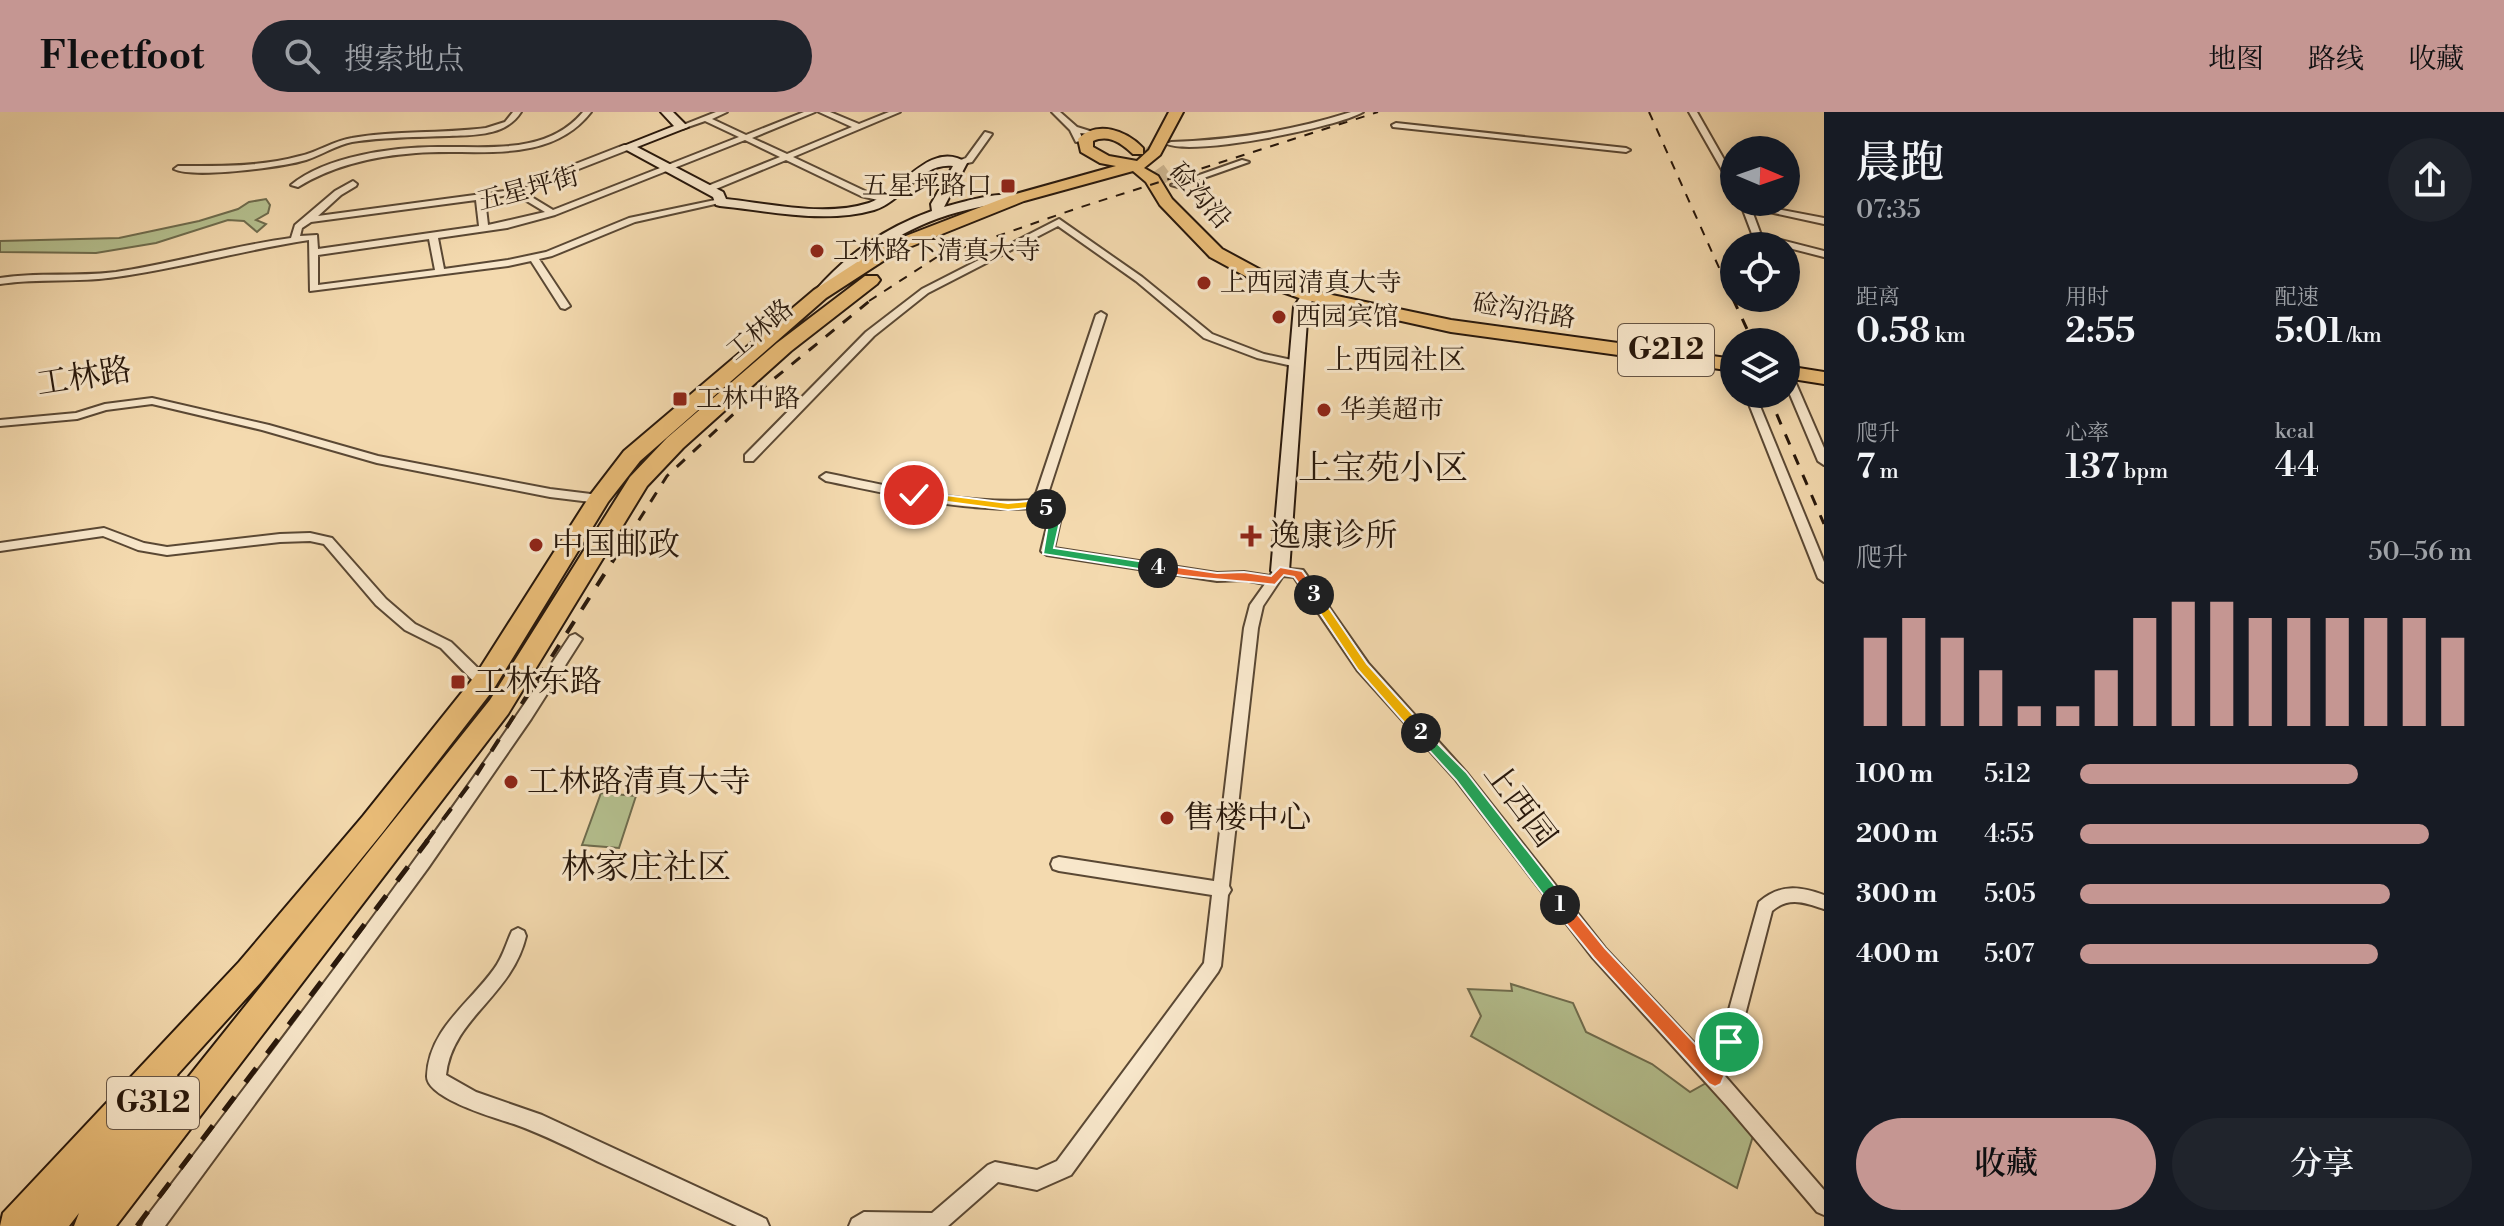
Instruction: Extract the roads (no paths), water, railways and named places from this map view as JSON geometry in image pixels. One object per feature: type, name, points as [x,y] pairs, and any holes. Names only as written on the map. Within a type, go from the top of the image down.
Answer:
[{"type":"highway","points":[[1158,171],[1155,152],[1176,112]]},
{"type":"highway","points":[[1158,171],[1189,112]]},
{"type":"highway","points":[[1088,177],[1094,166],[1082,150],[1081,134],[1124,134],[1158,171]]},
{"type":"highway","name":"工林路","points":[[250,972],[373,824],[484,683],[599,499],[632,456],[820,294],[891,248],[1018,198],[1088,177],[1158,171]]},
{"type":"highway","name":"工林路","points":[[141,1167],[465,752],[516,682],[638,482],[675,443],[784,347],[859,287],[927,246],[1066,192],[1158,171]]},
{"type":"highway","name":"硷沟沿","points":[[1158,171],[1188,226],[1216,253],[1242,269],[1311,292]]},
{"type":"highway","name":"硷沟沿","points":[[1158,171],[1210,236],[1228,250],[1311,292]]},
{"type":"highway","name":"硷沟沿路","points":[[1311,292],[1452,318],[1720,356]]},
{"type":"highway","name":"硷沟沿路","points":[[1311,292],[1451,326],[1720,363]]},
{"type":"highway","points":[[1800,367],[1824,370]]},
{"type":"highway","points":[[1800,374],[1824,378]]},
{"type":"highway","points":[[16,1226],[250,972]]},
{"type":"highway","name":"G312","points":[[44,1226],[153,1103],[250,972]]},
{"type":"highway","points":[[106,1226],[141,1167]]},
{"type":"highway","name":"G312","points":[[93,1226],[141,1167]]},
{"type":"street","points":[[178,169],[242,169],[303,158],[348,140],[480,131],[503,127],[514,119],[517,112]]},
{"type":"street","points":[[295,185],[326,167],[347,162],[429,149],[493,151],[538,143],[565,132],[587,112]]},
{"type":"street","points":[[667,112],[682,127]]},
{"type":"street","name":"五星坪街","points":[[308,220],[534,188],[545,179],[723,112]]},
{"type":"street","name":"五星坪街","points":[[811,112],[552,213],[484,228],[313,253],[313,289],[549,254],[632,220],[720,202],[842,210],[872,207],[926,165],[940,161],[961,163]]},
{"type":"street","points":[[823,112],[859,127]]},
{"type":"street","points":[[708,189],[896,112]]},
{"type":"street","points":[[1056,112],[1081,134]]},
{"type":"street","points":[[1158,171],[1234,143],[1286,135],[1359,112]]},
{"type":"street","points":[[1693,112],[1720,159]]},
{"type":"street","points":[[705,118],[864,194],[886,199]]},
{"type":"street","points":[[1396,125],[1626,150]]},
{"type":"street","points":[[939,214],[937,204],[961,163],[969,160],[988,134]]},
{"type":"street","points":[[627,147],[719,195],[720,202]]},
{"type":"street","points":[[1158,171],[1245,162]]},
{"type":"street","points":[[295,239],[298,227],[353,184]]},
{"type":"street","points":[[517,192],[552,213]]},
{"type":"street","points":[[480,197],[484,228]]},
{"type":"street","points":[[820,294],[846,264],[881,239],[939,214],[996,198],[1018,198]]},
{"type":"street","points":[[1749,216],[1757,237],[1824,254]]},
{"type":"street","points":[[1800,216],[1824,221]]},
{"type":"street","points":[[749,458],[870,334],[925,291],[1059,222],[1139,279],[1208,336],[1261,356],[1297,364]]},
{"type":"street","points":[[433,235],[440,270]]},
{"type":"street","points":[[0,281],[87,278],[314,237],[313,253]]},
{"type":"street","points":[[533,257],[565,306]]},
{"type":"street","points":[[859,1226],[864,1222],[936,1223],[995,1172],[1037,1180],[1064,1168],[1212,966],[1251,628],[1257,605],[1278,576],[1301,307],[1311,292]]},
{"type":"street","points":[[1039,504],[1101,315]]},
{"type":"street","name":"工林路","points":[[0,423],[77,416],[105,407],[152,401],[265,427],[377,459],[550,493],[599,499]]},
{"type":"street","points":[[1800,405],[1824,461]]},
{"type":"street","points":[[1756,408],[1824,578]]},
{"type":"street","points":[[826,477],[914,495],[1008,506],[1039,504],[1055,517],[1047,551],[1217,577],[1278,576]]},
{"type":"street","points":[[0,547],[104,532],[142,547],[167,551],[289,538],[328,541],[381,602],[410,627],[446,645],[484,683],[516,682]]},
{"type":"street","name":"上西园","points":[[1278,576],[1298,573],[1363,667],[1461,776],[1599,953],[1715,1078],[1824,1205]]},
{"type":"street","points":[[152,1226],[430,857],[511,740],[575,639]]},
{"type":"street","points":[[1059,864],[1223,890]]},
{"type":"street","points":[[1715,1078],[1729,1042],[1765,907],[1785,893],[1798,893],[1824,902]]},
{"type":"street","points":[[518,936],[510,960],[447,1035],[436,1063],[436,1080],[471,1100],[535,1122],[759,1226]]},
{"type":"tunnel","points":[[1143,150],[1167,183]]},
{"type":"railway","points":[[872,299],[937,257],[1075,209],[1378,112]]},
{"type":"railway","points":[[1649,112],[1720,270]]},
{"type":"railway","points":[[627,539],[667,476],[754,395],[872,299]]},
{"type":"railway","points":[[1739,312],[1746,328]]},
{"type":"railway","points":[[1774,408],[1824,524]]},
{"type":"railway","points":[[426,842],[475,777],[628,537]]},
{"type":"railway","points":[[137,1226],[428,840]]},
{"type":"place","name":"五星坪路口","points":[[1008,186]]},
{"type":"place","name":"工林路下清真大寺","points":[[817,251]]},
{"type":"place","name":"上西园清真大寺","points":[[1204,283]]},
{"type":"place","name":"西园宾馆","points":[[1279,317]]},
{"type":"place","name":"工林中路","points":[[680,399]]},
{"type":"place","name":"华美超市","points":[[1324,410]]},
{"type":"place","name":"逸康诊所","points":[[1251,536]]},
{"type":"place","name":"中国邮政","points":[[536,545]]},
{"type":"place","name":"工林东路","points":[[458,682]]},
{"type":"place","name":"工林路清真大寺","points":[[511,782]]},
{"type":"place","name":"售楼中心","points":[[1167,818]]},
{"type":"district","name":"上西园社区","points":[[1396,360]]},
{"type":"district","name":"上宝苑小区","points":[[1383,469]]},
{"type":"district","name":"林家庄社区","points":[[646,868]]}]
